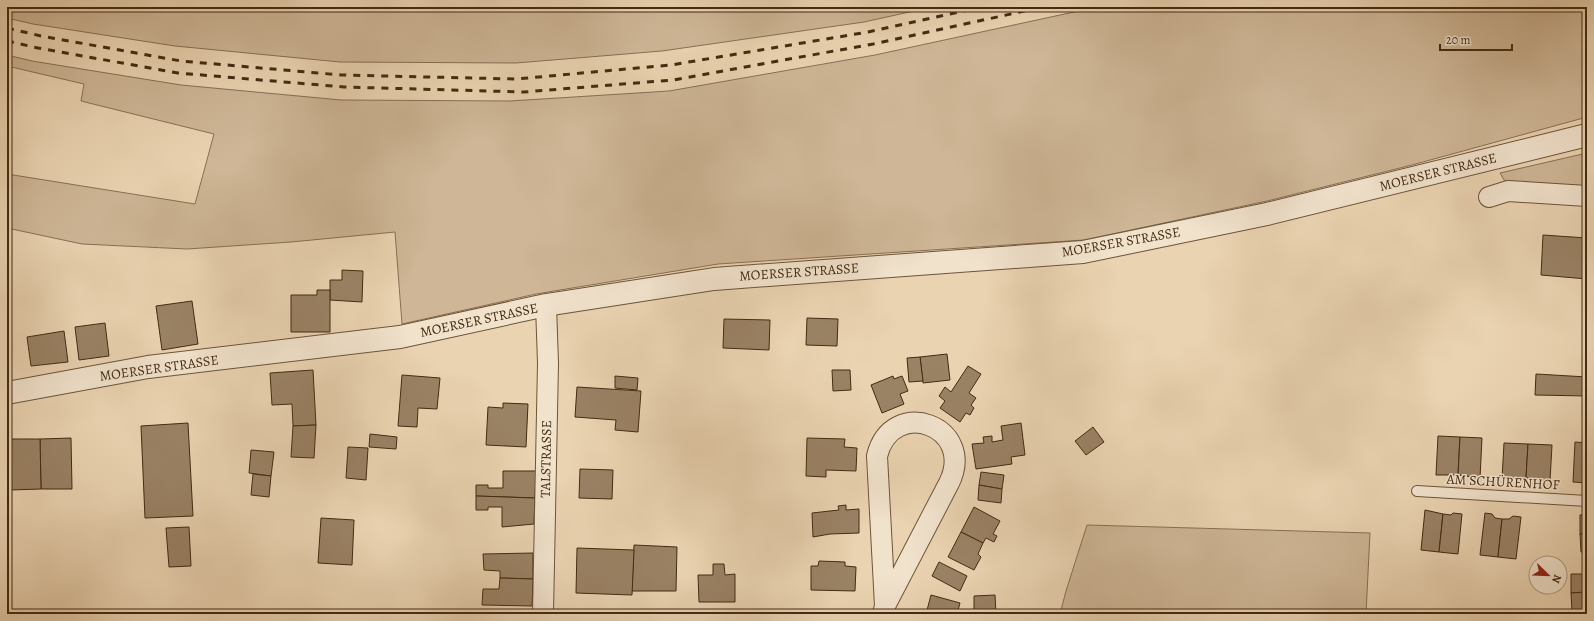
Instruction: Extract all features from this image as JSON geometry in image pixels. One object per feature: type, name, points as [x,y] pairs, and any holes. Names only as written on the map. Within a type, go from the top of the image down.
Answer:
[{"type":"street","name":"MOERSER STRASSE","points":[[7,393],[148,367],[400,337],[546,305],[714,279],[1084,252],[1267,214],[1587,135]]},
{"type":"street","points":[[1489,197],[1508,191],[1587,196]]},
{"type":"street","name":"TALSTRASSE","points":[[543,614],[548,363],[546,305]]},
{"type":"street","points":[[921,423],[937,429],[948,439],[954,452],[955,468],[949,483],[884,610],[877,456],[881,442],[891,431],[904,424],[921,423]]},
{"type":"lane","name":"AM SCHÜRENHOF","points":[[1417,491],[1587,501]]},
{"type":"shaded area","points":[[7,7],[932,7],[864,22],[662,51],[516,63],[340,62],[175,46],[33,24],[7,18]]},
{"type":"shaded area","points":[[1097,7],[1587,7],[1587,117],[1412,165],[1267,201],[1084,240],[718,264],[536,294],[402,324],[395,232],[291,242],[187,249],[82,244],[7,228],[7,174],[195,204],[214,134],[81,101],[84,84],[7,66],[7,55],[32,61],[181,85],[341,100],[510,101],[669,91],[875,55]]},
{"type":"shaded area","points":[[1587,153],[1587,188],[1514,185],[1504,180],[1500,173]]},
{"type":"shaded area","points":[[1087,525],[1370,533],[1366,614],[1060,614]]},
{"type":"building","points":[[1543,235],[1587,238],[1587,279],[1541,275]]},
{"type":"building","points":[[342,270],[363,271],[362,302],[330,300],[330,280],[342,280]]},
{"type":"building","points":[[317,290],[330,290],[330,332],[291,332],[291,295],[317,295]]},
{"type":"building","points":[[192,301],[198,344],[162,350],[156,306]]},
{"type":"building","points":[[807,318],[838,319],[837,346],[806,345]]},
{"type":"building","points":[[724,319],[770,320],[769,350],[723,348]]},
{"type":"building","points":[[105,323],[109,356],[79,360],[75,327]]},
{"type":"building","points":[[64,331],[68,362],[31,366],[27,337]]},
{"type":"building","points":[[7,349],[11,372],[7,373]]},
{"type":"building","points":[[947,354],[950,380],[923,383],[920,357]]},
{"type":"building","points":[[920,357],[923,381],[909,382],[907,358]]},
{"type":"building","points":[[968,366],[981,374],[969,393],[976,398],[971,405],[974,408],[970,415],[966,413],[960,422],[940,408],[945,401],[939,396],[945,387],[951,392]]},
{"type":"building","points":[[313,370],[316,425],[293,426],[292,404],[272,405],[270,373]]},
{"type":"building","points":[[832,370],[850,370],[851,390],[833,391]]},
{"type":"building","points":[[1536,374],[1587,377],[1587,396],[1535,395]]},
{"type":"building","points":[[402,375],[440,378],[437,409],[418,408],[417,427],[398,426]]},
{"type":"building","points":[[615,376],[638,378],[637,390],[615,388]]},
{"type":"building","points":[[893,376],[894,379],[902,376],[908,391],[900,394],[904,404],[882,413],[871,385]]},
{"type":"building","points":[[577,387],[641,391],[638,432],[615,430],[616,420],[575,417]]},
{"type":"building","points":[[503,403],[528,404],[526,447],[486,445],[488,407],[503,408]]},
{"type":"building","points":[[188,423],[193,516],[145,518],[141,426]]},
{"type":"building","points":[[1021,423],[1025,455],[1011,457],[1012,464],[976,469],[972,444],[984,443],[983,437],[992,436],[992,442],[1003,440],[1001,426]]},
{"type":"building","points":[[316,425],[314,458],[291,457],[293,426]]},
{"type":"building","points":[[1093,427],[1104,442],[1086,455],[1075,441]]},
{"type":"building","points":[[370,434],[397,437],[396,449],[369,447]]},
{"type":"building","points":[[1438,436],[1460,437],[1458,475],[1436,475]]},
{"type":"building","points":[[1460,437],[1482,438],[1480,478],[1458,475]]},
{"type":"building","points":[[71,438],[72,489],[41,489],[40,439]]},
{"type":"building","points":[[807,438],[845,439],[844,447],[857,448],[856,471],[826,470],[826,477],[806,476]]},
{"type":"building","points":[[9,439],[40,439],[41,489],[10,490]]},
{"type":"building","points":[[1575,442],[1587,443],[1587,483],[1573,482]]},
{"type":"building","points":[[1504,443],[1528,444],[1526,478],[1517,477],[1517,479],[1502,479]]},
{"type":"building","points":[[1528,444],[1552,445],[1550,481],[1526,478]]},
{"type":"building","points":[[348,447],[368,448],[366,480],[346,478]]},
{"type":"building","points":[[251,450],[274,452],[271,476],[249,473]]},
{"type":"building","points":[[580,469],[613,470],[612,499],[579,498]]},
{"type":"building","points":[[503,471],[536,471],[535,498],[476,496],[476,485],[488,485],[488,488],[503,488]]},
{"type":"building","points":[[981,472],[1004,475],[1002,489],[979,485]]},
{"type":"building","points":[[253,474],[271,476],[269,497],[251,495]]},
{"type":"building","points":[[979,485],[1002,489],[1001,503],[978,500]]},
{"type":"building","points":[[476,496],[535,498],[534,524],[502,527],[502,507],[488,507],[488,510],[476,510]]},
{"type":"building","points":[[846,505],[846,510],[859,509],[859,533],[830,534],[813,537],[812,513],[839,510],[838,506]]},
{"type":"building","points":[[974,507],[1000,521],[993,534],[997,536],[994,542],[986,538],[983,543],[961,532]]},
{"type":"building","points":[[1425,510],[1443,514],[1439,552],[1421,550]]},
{"type":"building","points":[[1453,513],[1462,514],[1458,554],[1439,552],[1443,514],[1451,515]]},
{"type":"building","points":[[1485,513],[1492,514],[1495,518],[1502,519],[1498,557],[1480,555]]},
{"type":"building","points":[[1580,515],[1587,515],[1587,534],[1580,534]]},
{"type":"building","points":[[1513,516],[1521,517],[1516,559],[1498,557],[1502,519],[1509,519]]},
{"type":"building","points":[[321,518],[354,520],[352,565],[318,563]]},
{"type":"building","points":[[189,527],[191,566],[169,567],[166,528]]},
{"type":"building","points":[[961,532],[983,543],[978,554],[981,557],[974,570],[948,557]]},
{"type":"building","points":[[1580,534],[1587,534],[1587,552],[1581,552]]},
{"type":"building","points":[[634,545],[677,547],[676,591],[632,591]]},
{"type":"building","points":[[577,548],[634,550],[632,595],[576,593]]},
{"type":"building","points":[[533,553],[533,579],[500,578],[500,571],[484,570],[483,554]]},
{"type":"building","points":[[819,561],[845,562],[845,566],[856,567],[855,591],[811,590],[811,566],[818,566]]},
{"type":"building","points":[[939,562],[967,576],[960,591],[932,576]]},
{"type":"building","points":[[713,564],[724,564],[725,575],[735,574],[735,602],[699,602],[698,575],[713,575]]},
{"type":"building","points":[[1571,574],[1587,574],[1587,592],[1571,593]]},
{"type":"building","points":[[500,578],[533,579],[532,606],[482,605],[483,589],[499,589]]},
{"type":"building","points":[[1587,592],[1587,611],[1572,611],[1571,593]]},
{"type":"building","points":[[931,595],[960,603],[957,614],[926,614]]},
{"type":"building","points":[[995,595],[996,614],[974,614],[974,596]]},
{"type":"building","points":[[1518,610],[1518,614],[1500,614],[1500,611]]},
{"type":"building","points":[[1481,611],[1500,611],[1500,614],[1481,614]]},
{"type":"railway","points":[[7,28],[41,36],[181,61],[341,75],[516,79],[671,65],[868,32],[982,7]]},
{"type":"railway","points":[[7,41],[178,73],[344,87],[524,92],[673,80],[873,44],[1043,7]]}]
